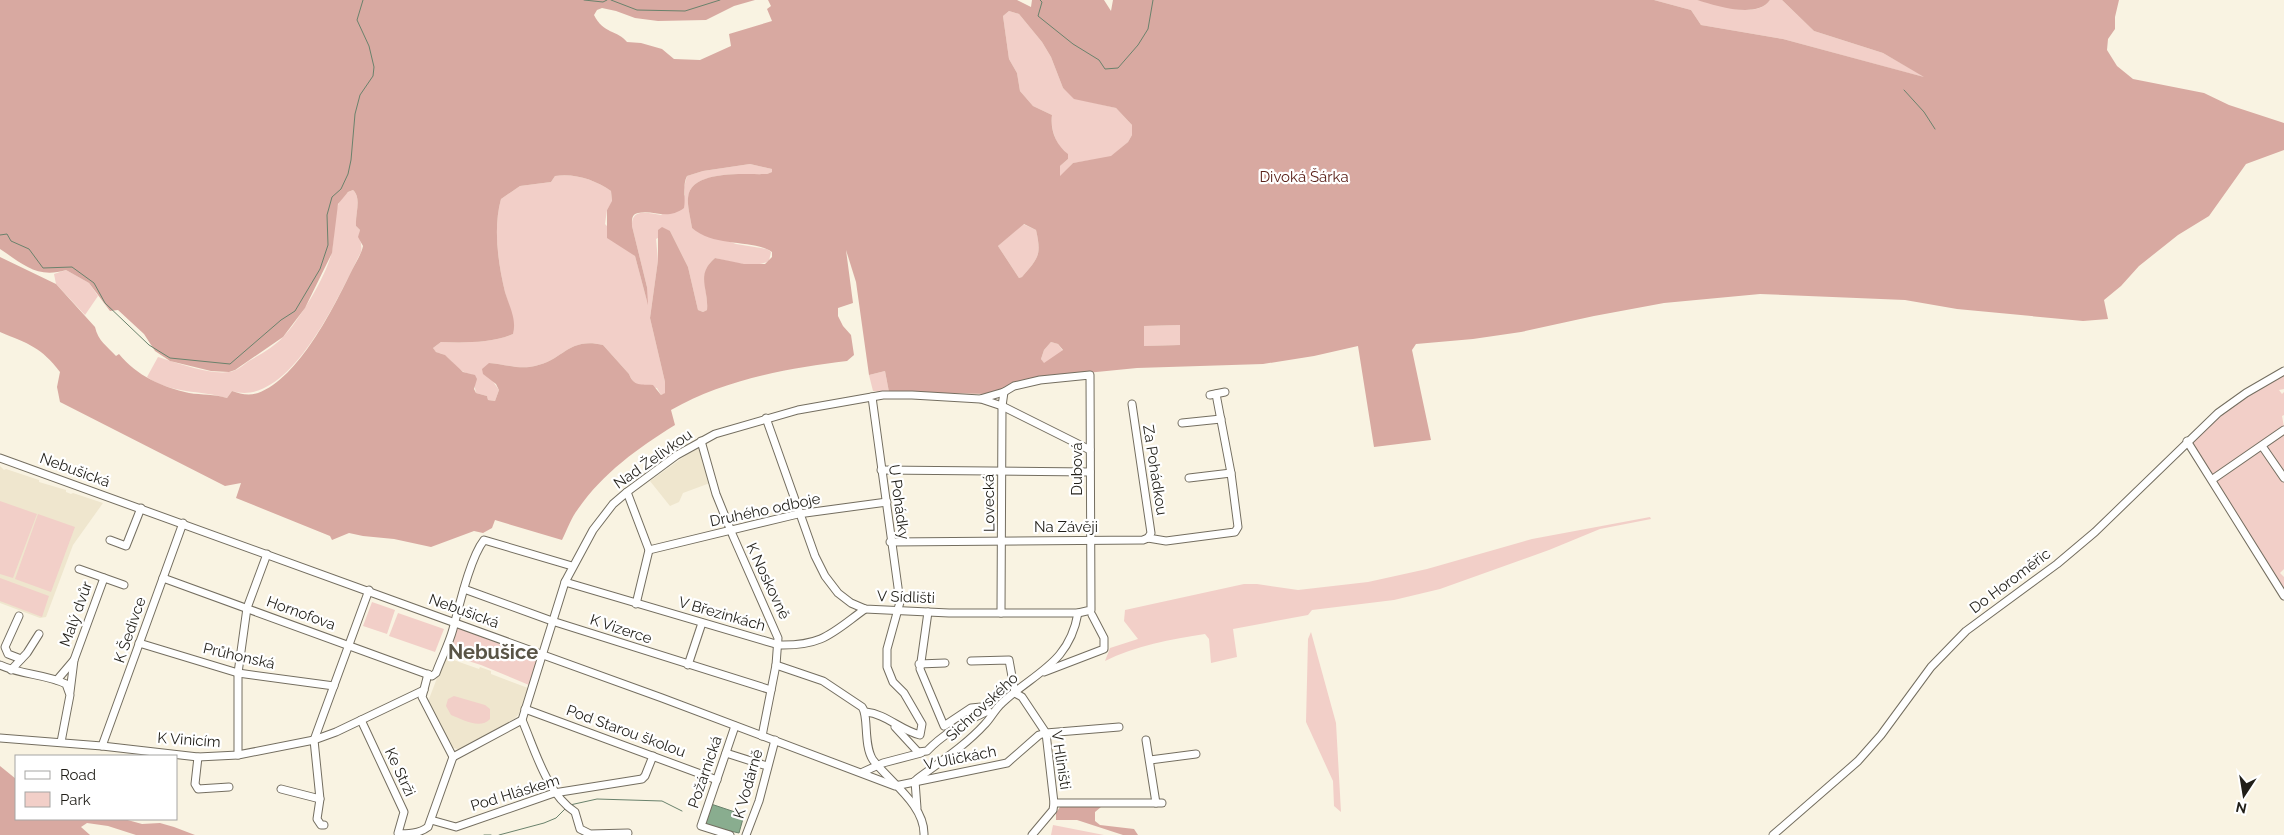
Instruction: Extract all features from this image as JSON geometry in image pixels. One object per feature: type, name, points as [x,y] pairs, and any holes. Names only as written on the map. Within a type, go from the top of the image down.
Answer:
[{"type":"street","name":"Do Horoměřic","points":[[1773,835],[1858,761],[1881,735],[1945,651],[1966,632],[2057,564],[2095,532],[2218,413],[2246,392],[2284,371]]},
{"type":"street","name":"Dubová","points":[[1004,392],[1014,386],[1040,380],[1090,375],[1091,609],[1088,612],[1078,613]]},
{"type":"street","points":[[980,399],[1004,392]]},
{"type":"street","name":"Lovecká","points":[[1001,613],[1003,541],[1002,406],[1004,392]]},
{"type":"street","points":[[1189,478],[1231,473],[1221,419],[1213,394],[1225,392]]},
{"type":"street","name":"Nad Želivkou","points":[[522,720],[564,582],[572,566],[593,530],[613,504],[666,463],[715,434],[766,418],[872,397],[912,395],[980,399]]},
{"type":"street","name":"U Pohádky","points":[[872,397],[887,502],[890,542],[900,602],[899,611]]},
{"type":"street","points":[[980,399],[1002,406],[1090,450]]},
{"type":"street","name":"Za Pohádkou","points":[[1132,404],[1151,533],[1148,538]]},
{"type":"street","name":"V Sídlišti","points":[[766,418],[798,514],[825,576],[838,593],[850,603],[865,609],[899,611],[1078,613]]},
{"type":"street","points":[[1182,423],[1221,419]]},
{"type":"street","points":[[2212,479],[2284,430]]},
{"type":"street","name":"K Noskovně","points":[[701,441],[716,494],[730,530],[777,631],[779,645],[762,736]]},
{"type":"street","points":[[2187,441],[2284,596]]},
{"type":"street","points":[[2262,446],[2284,478]]},
{"type":"street","name":"Nebušická","points":[[0,458],[369,590],[896,786]]},
{"type":"street","points":[[881,470],[1090,472]]},
{"type":"street","name":"Na Závěji","points":[[890,542],[1143,540],[1148,538],[1166,541],[1235,532],[1238,527],[1231,473]]},
{"type":"street","points":[[627,492],[649,550],[636,604]]},
{"type":"street","name":"Druhého odboje","points":[[649,550],[798,514],[887,502]]},
{"type":"street","points":[[110,540],[126,546],[140,508]]},
{"type":"street","name":"K Šedivce","points":[[102,746],[183,523]]},
{"type":"street","points":[[453,757],[423,698],[424,690],[428,674],[432,676],[436,674],[464,589],[484,540],[572,566]]},
{"type":"street","points":[[238,755],[238,673],[247,608],[267,554]]},
{"type":"street","name":"Malý dvůr","points":[[79,569],[124,585]]},
{"type":"street","name":"Malý dvůr","points":[[60,742],[70,695],[74,660],[104,578]]},
{"type":"street","name":"Hornofova","points":[[163,578],[428,674]]},
{"type":"street","name":"V Březinkách","points":[[564,582],[779,645],[796,645],[824,640],[865,609]]},
{"type":"street","name":"K Vizerce","points":[[464,589],[552,621],[772,690]]},
{"type":"street","points":[[324,825],[321,825],[317,818],[320,799],[314,740],[369,590]]},
{"type":"street","points":[[776,665],[823,681],[858,704],[866,712],[875,713],[891,723],[920,735],[922,724],[904,693],[893,682],[887,667],[887,650],[899,611]]},
{"type":"street","points":[[928,612],[919,664],[944,726],[971,708],[981,707],[990,712]]},
{"type":"street","name":"Sichrovského","points":[[1044,672],[1072,638],[1078,613]]},
{"type":"street","name":"Sichrovského","points":[[915,781],[955,751],[987,723],[990,712],[1044,672],[1104,649],[1104,638],[1092,615]]},
{"type":"street","points":[[19,616],[5,647],[8,654],[21,659]]},
{"type":"street","points":[[688,665],[702,623]]},
{"type":"street","points":[[11,670],[27,653],[39,634]]},
{"type":"street","name":"Průhonská","points":[[139,643],[238,673],[334,686]]},
{"type":"street","points":[[971,661],[1008,659],[1014,693]]},
{"type":"street","name":"Malý dvůr","points":[[57,680],[74,660]]},
{"type":"street","points":[[919,664],[945,663]]},
{"type":"street","points":[[0,665],[11,670],[57,680],[66,684],[70,695]]},
{"type":"street","name":"K Vinicím","points":[[0,738],[102,746],[198,757],[238,755],[314,740],[424,690]]},
{"type":"street","name":"V Hliništi","points":[[1014,693],[1022,697],[1046,733],[1054,803],[1053,810],[1032,835]]},
{"type":"street","name":"Pod Starou školou","points":[[525,709],[716,780]]},
{"type":"street","points":[[866,712],[866,737],[874,760],[880,770],[917,809],[923,822],[924,835]]},
{"type":"street","points":[[862,772],[927,751],[937,740],[990,712]]},
{"type":"street","name":"Ke Strži","points":[[361,720],[404,812],[398,830],[398,833],[402,834]]},
{"type":"street","points":[[402,834],[422,832],[431,820],[453,757],[522,720],[554,793],[565,806],[575,812],[580,829],[590,834],[628,833]]},
{"type":"street","points":[[891,723],[908,744],[918,752],[927,751]]},
{"type":"street","name":"Požárnická","points":[[730,835],[701,826],[735,726]]},
{"type":"street","name":"V Uličkách","points":[[896,786],[1007,763],[1039,735],[1046,733],[1119,727]]},
{"type":"street","name":"K Vodárně","points":[[746,835],[759,801],[775,740]]},
{"type":"street","points":[[1054,803],[1159,803],[1146,740]]},
{"type":"street","points":[[726,752],[767,766]]},
{"type":"street","points":[[1150,760],[1196,754]]},
{"type":"street","name":"Pod Hláskem","points":[[431,820],[456,826],[554,793],[642,779],[653,756]]},
{"type":"street","points":[[198,757],[195,784],[198,789],[229,788]]},
{"type":"street","points":[[915,781],[917,809]]},
{"type":"street","points":[[281,789],[320,799]]},
{"type":"shaded area","points":[[699,446],[710,483],[683,493],[679,502],[670,506],[650,481]]},
{"type":"shaded area","points":[[0,466],[4,470],[6,469],[39,480],[39,482],[66,490],[66,492],[71,494],[73,493],[103,503],[73,545],[46,617],[40,618],[0,603]]},
{"type":"shaded area","points":[[445,657],[479,669],[480,667],[491,671],[491,674],[528,688],[519,714],[514,719],[460,750],[451,747],[429,704],[429,699]]},
{"type":"shaded area","points":[[711,804],[744,815],[739,833],[704,825]]},
{"type":"green space","name":"Divoká Šárka","points":[[0,0],[755,0],[734,6],[706,20],[658,21],[635,18],[602,8],[597,10],[594,15],[602,26],[619,35],[627,42],[641,43],[662,49],[674,59],[700,60],[731,46],[729,34],[772,21],[767,9],[771,6],[768,0],[1017,0],[1031,7],[1032,0],[1104,0],[1111,11],[1113,0],[1654,0],[1691,10],[1701,25],[1783,39],[1924,77],[1883,53],[1814,31],[1782,0],[2119,0],[2115,17],[2115,29],[2108,39],[2107,50],[2117,66],[2133,79],[2204,93],[2229,105],[2284,123],[2284,150],[2246,164],[2209,216],[2178,235],[2139,266],[2121,286],[2104,300],[2108,319],[2083,321],[1957,309],[1905,300],[1760,294],[1664,303],[1521,332],[1473,339],[1416,344],[1412,350],[1431,440],[1374,447],[1358,346],[1314,356],[1263,364],[1137,368],[1066,375],[987,394],[889,392],[885,371],[869,375],[856,282],[846,250],[853,303],[838,308],[838,316],[843,326],[851,335],[854,355],[847,361],[802,367],[734,383],[671,410],[675,425],[635,452],[598,484],[571,520],[562,540],[495,520],[492,528],[483,533],[474,531],[431,547],[394,539],[349,533],[332,540],[330,536],[236,498],[241,483],[225,486],[60,402],[57,387],[60,372],[47,357],[34,347],[0,332],[0,257],[56,284],[95,327],[98,336],[106,346],[116,356],[119,354],[134,369],[151,380],[189,393],[227,398],[232,391],[245,394],[258,393],[273,385],[287,373],[314,340],[360,255],[363,246],[358,237],[360,230],[356,226],[358,202],[356,193],[353,190],[348,192],[338,204],[332,253],[305,308],[283,337],[235,370],[229,372],[211,371],[170,361],[155,351],[144,334],[118,310],[110,311],[89,283],[66,270],[47,273],[38,271],[23,265],[0,249]],"holes":[[[1009,11],[1019,14],[1042,42],[1051,57],[1063,88],[1074,99],[1116,108],[1132,125],[1132,135],[1128,142],[1111,156],[1073,163],[1060,176],[1060,166],[1068,159],[1068,154],[1055,137],[1052,115],[1033,106],[1020,91],[1017,73],[1009,59],[1003,16]],[[750,164],[772,169],[772,172],[767,174],[733,174],[708,178],[698,182],[691,189],[688,198],[692,228],[712,238],[764,248],[772,252],[772,257],[765,264],[744,264],[715,258],[709,264],[704,276],[707,310],[703,312],[698,310],[688,267],[670,231],[662,227],[658,230],[658,260],[650,318],[665,382],[665,393],[661,395],[653,385],[641,385],[633,381],[603,345],[591,343],[574,347],[545,363],[535,366],[518,367],[489,363],[482,369],[483,374],[496,384],[499,390],[495,401],[488,400],[487,396],[476,393],[474,389],[477,379],[475,375],[463,372],[445,355],[436,352],[433,348],[441,342],[487,341],[513,334],[514,323],[500,269],[497,222],[501,199],[520,186],[551,182],[555,176],[562,175],[592,181],[611,191],[612,201],[607,210],[607,238],[635,256],[648,305],[647,287],[632,226],[633,216],[644,212],[666,214],[678,212],[684,208],[687,176],[703,171]],[[1024,224],[1036,230],[1039,246],[1037,256],[1022,277],[1019,278],[998,246]],[[1180,325],[1180,345],[1144,346],[1144,326]],[[1051,342],[1058,344],[1063,350],[1044,363],[1041,359],[1044,350]]]},
{"type":"green space","points":[[1654,0],[1697,0],[1746,10],[1763,6],[1770,0],[1782,0],[1814,31],[1883,53],[1927,78],[1783,39],[1701,25],[1691,10]]},
{"type":"green space","points":[[1697,0],[1770,0],[1764,6],[1746,10],[1725,8]]},
{"type":"green space","points":[[1009,11],[1019,14],[1042,42],[1051,57],[1063,88],[1074,98],[1116,108],[1132,125],[1132,135],[1128,142],[1111,157],[1073,163],[1060,177],[1060,166],[1068,159],[1061,149],[1052,127],[1052,115],[1033,106],[1020,91],[1017,73],[1009,59],[1003,16]]},
{"type":"green space","points":[[750,164],[772,169],[772,172],[767,174],[734,174],[709,178],[698,182],[691,189],[688,201],[692,228],[736,244],[767,249],[771,252],[769,261],[750,265],[715,258],[706,270],[707,310],[703,312],[698,310],[688,267],[670,231],[656,239],[658,260],[650,318],[666,393],[661,395],[657,388],[644,387],[634,382],[603,345],[591,343],[574,347],[545,363],[535,366],[518,367],[489,363],[492,380],[499,390],[495,401],[488,400],[487,396],[476,393],[472,374],[463,371],[448,357],[434,350],[433,348],[441,342],[487,341],[513,334],[512,318],[500,269],[497,222],[501,199],[520,186],[551,182],[555,176],[562,175],[592,181],[611,191],[612,202],[607,210],[605,224],[635,256],[647,301],[647,287],[632,226],[634,216],[641,213],[661,215],[685,195],[684,187],[687,176],[703,171]]},
{"type":"green space","points":[[353,190],[357,198],[356,226],[360,230],[361,252],[326,319],[293,366],[274,383],[253,392],[232,391],[227,398],[176,389],[147,377],[158,357],[213,372],[232,371],[279,341],[290,330],[319,284],[332,251],[337,207],[346,194]]},
{"type":"green space","points":[[1023,224],[1036,230],[1039,246],[1035,261],[1019,278],[998,246]]},
{"type":"green space","points":[[66,270],[89,283],[98,296],[85,315],[56,284],[54,274]]},
{"type":"green space","points":[[1180,325],[1180,345],[1144,346],[1144,326]]},
{"type":"green space","points":[[1051,342],[1058,344],[1063,351],[1044,364],[1041,359],[1044,350]]},
{"type":"green space","points":[[885,371],[889,392],[873,391],[869,375]]},
{"type":"green space","points":[[2284,374],[2284,389],[2279,390],[2282,394],[2284,392],[2284,415],[2282,416],[2284,427],[2213,476],[2191,441],[2236,405]]},
{"type":"green space","points":[[2284,434],[2284,472],[2265,447]]},
{"type":"green space","points":[[2261,450],[2284,483],[2284,569],[2280,573],[2284,577],[2284,591],[2216,481]]},
{"type":"green space","points":[[0,501],[37,514],[13,578],[0,574]]},
{"type":"green space","points":[[38,514],[75,527],[51,592],[15,579]]},
{"type":"green space","points":[[1650,517],[1651,519],[1600,529],[1549,550],[1440,589],[1394,600],[1312,610],[1308,615],[1233,629],[1237,657],[1211,663],[1209,639],[1205,634],[1141,647],[1105,661],[1110,648],[1138,639],[1124,621],[1125,610],[1244,584],[1298,590],[1368,582],[1427,569],[1532,539]]},
{"type":"green space","points":[[0,578],[49,596],[42,617],[0,601]]},
{"type":"green space","points":[[372,602],[395,610],[387,634],[363,626]]},
{"type":"green space","points":[[398,613],[444,629],[435,652],[389,636]]},
{"type":"green space","points":[[456,627],[538,659],[529,685],[481,665],[446,654]]},
{"type":"green space","points":[[1311,632],[1336,723],[1341,812],[1334,806],[1333,781],[1306,722],[1308,639]]},
{"type":"green space","points":[[454,696],[485,705],[490,709],[490,719],[481,724],[476,724],[451,715],[446,706],[448,699]]},
{"type":"green space","points":[[0,766],[15,778],[15,820],[128,820],[142,824],[160,823],[195,835],[136,835],[108,826],[87,823],[81,827],[90,835],[0,835]]},
{"type":"green space","points":[[1060,807],[1101,807],[1095,812],[1095,821],[1100,825],[1134,829],[1138,835],[1123,835],[1077,820],[1056,820],[1056,813]]},
{"type":"green space","points":[[1053,825],[1104,835],[1051,835]]},
{"type":"waterway","points":[[0,235],[7,234],[11,241],[29,249],[43,268],[72,267],[94,283],[105,303],[149,345],[170,358],[230,364],[281,320],[295,311],[320,269],[328,245],[327,215],[332,197],[341,189],[348,174],[355,114],[360,95],[373,76],[374,67],[369,46],[357,20],[363,0]]},
{"type":"waterway","points":[[584,0],[603,2],[607,0]]},
{"type":"waterway","points":[[611,0],[637,10],[685,11],[720,0]]},
{"type":"waterway","points":[[1040,0],[1042,2],[1038,16],[1073,44],[1099,60],[1105,69],[1118,68],[1138,45],[1148,29],[1153,0]]},
{"type":"waterway","points":[[1904,90],[1924,112],[1935,129]]},
{"type":"waterway","points":[[570,805],[597,799],[662,801],[682,811]]},
{"type":"waterway","points":[[499,835],[544,823],[556,818],[565,809]]},
{"type":"waterway","points":[[484,835],[491,835]]},
{"type":"district","name":"Nebušice","points":[[493,652]]}]
